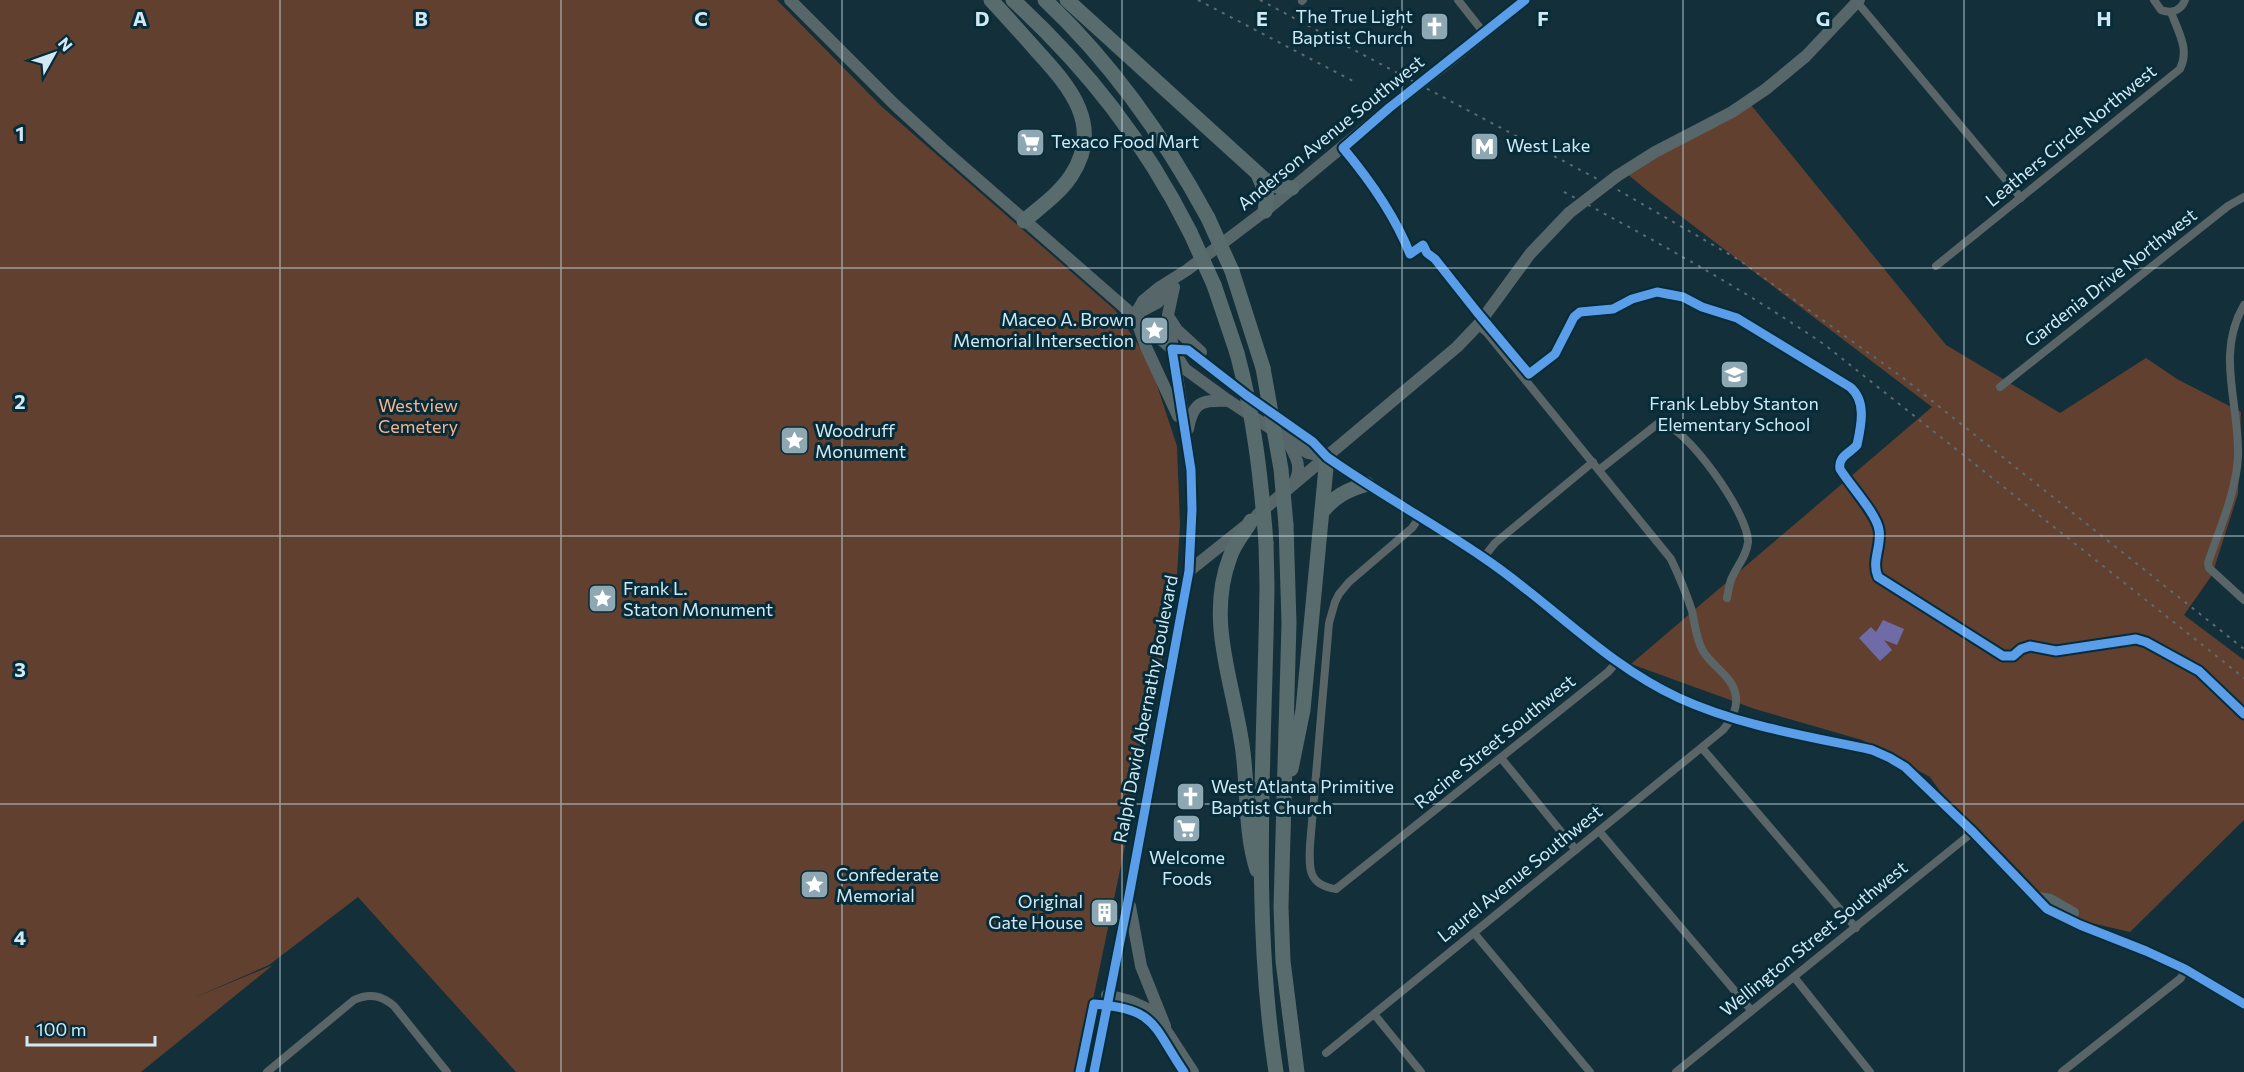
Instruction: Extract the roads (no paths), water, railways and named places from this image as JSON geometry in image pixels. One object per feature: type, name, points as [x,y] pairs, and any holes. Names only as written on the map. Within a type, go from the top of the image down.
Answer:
[{"type":"highway","points":[[991,0],[1071,90],[1079,106],[1083,124],[1081,151],[1071,176],[1061,188],[1024,220]]},
{"type":"highway","points":[[1013,0],[1060,45],[1114,107],[1146,153],[1190,232],[1214,285],[1237,353],[1255,434],[1266,543],[1261,883],[1263,954],[1276,1072]]},
{"type":"highway","points":[[1045,0],[1083,38],[1141,108],[1177,162],[1208,218],[1232,271],[1263,368],[1281,469],[1286,525],[1289,623],[1285,719],[1285,802],[1281,852],[1283,961],[1297,1072]]},
{"type":"highway","points":[[1067,0],[1258,173],[1270,183],[1292,188]]},
{"type":"highway","points":[[1258,173],[1267,196],[1265,211]]},
{"type":"highway","points":[[1285,802],[1303,710],[1327,457]]},
{"type":"highway","points":[[1322,512],[1332,500],[1345,491],[1367,484]]},
{"type":"highway","points":[[1251,521],[1231,554],[1225,571],[1219,628],[1241,739],[1246,776],[1250,847],[1261,883]]},
{"type":"main road","points":[[790,0],[894,104],[1172,349],[1185,369],[1308,453],[1327,457]]},
{"type":"main road","name":"Anderson Avenue Southwest","points":[[1135,315],[1143,301],[1265,211],[1389,108],[1525,0]]},
{"type":"main road","points":[[1189,571],[1457,347],[1478,325],[1530,254],[1569,213],[1617,176],[1655,152],[1732,112],[1766,90],[1806,56],[1858,1]]},
{"type":"main road","name":"Anderson Avenue Southwest","points":[[1135,315],[1157,303],[1174,287],[1187,270]]},
{"type":"main road","name":"Ralph David Abernathy Boulevard","points":[[1094,1072],[1189,571],[1191,470],[1168,315],[1174,287]]},
{"type":"main road","points":[[1135,315],[1146,347],[1187,435]]},
{"type":"main road","points":[[1168,315],[1177,330],[1202,354],[1316,437],[1327,457]]},
{"type":"main road","points":[[1172,349],[1188,351],[1313,442],[1327,457],[1419,518],[1484,557],[1527,589],[1616,663],[1678,698],[1731,719],[1872,750],[1890,758],[1905,767],[1973,832],[2039,898],[2047,909],[2185,969],[2244,1004]]},
{"type":"main road","points":[[1187,435],[1190,417],[1199,403],[1207,400],[1229,400]]},
{"type":"main road","points":[[1288,440],[1299,465],[1298,476],[1293,485]]},
{"type":"main road","points":[[1129,896],[1141,966],[1165,1026]]},
{"type":"main road","points":[[2039,898],[2050,900],[2076,915],[2181,959],[2244,994]]},
{"type":"main road","points":[[1119,945],[1137,945]]},
{"type":"main road","points":[[1107,995],[1144,1006],[1154,1012],[1193,1072]]},
{"type":"street","points":[[1458,0],[1484,33]]},
{"type":"street","points":[[2154,0],[2161,10],[2171,12],[2181,8],[2185,0]]},
{"type":"street","points":[[1858,1],[2021,198]]},
{"type":"street","name":"Leathers Circle Northwest","points":[[1936,266],[2180,69],[2185,49],[2171,12]]},
{"type":"street","name":"Gardenia Drive Northwest","points":[[2000,387],[2228,206],[2244,197]]},
{"type":"street","points":[[2244,305],[2231,337],[2229,364],[2238,456],[2235,478],[2208,563],[2209,568],[2244,600]]},
{"type":"street","points":[[1478,325],[1487,333],[1671,559],[1684,586],[1702,650],[1735,691],[1737,705],[1731,719]]},
{"type":"street","points":[[1599,470],[1660,422],[1667,423],[1680,434],[1718,478],[1741,515],[1746,528],[1748,540],[1746,552],[1731,580],[1727,598]]},
{"type":"street","points":[[1484,557],[1495,543],[1593,462]]},
{"type":"street","name":"Racine Street Southwest","points":[[1419,518],[1412,528],[1344,588],[1335,602],[1329,623],[1310,861],[1310,871],[1320,885],[1336,889],[1501,759],[1616,663]]},
{"type":"street","name":"Laurel Avenue Southwest","points":[[1326,1053],[1702,748],[1723,730],[1731,719]]},
{"type":"street","points":[[1702,748],[1856,928]]},
{"type":"street","points":[[1501,759],[1576,850]]},
{"type":"street","points":[[1599,831],[1751,1010]]},
{"type":"street","name":"Wellington Street Southwest","points":[[1676,1072],[1973,832]]},
{"type":"street","points":[[1474,933],[1590,1072]]},
{"type":"street","points":[[2062,1072],[2072,1069],[2181,978],[2185,969]]},
{"type":"street","points":[[1794,977],[1870,1072]]},
{"type":"street","points":[[267,1072],[344,1009],[362,997],[370,995],[386,999],[394,1006],[447,1072]]},
{"type":"street","points":[[1374,1014],[1421,1072]]},
{"type":"railway","points":[[1198,0],[1353,81]]},
{"type":"railway","points":[[1260,0],[1618,190],[1739,260],[1902,377],[2244,649]]},
{"type":"railway","points":[[1564,192],[1761,303],[1825,345],[2244,678]]},
{"type":"place","name":"The True Light Baptist Church","points":[[1434,27]]},
{"type":"place","name":"Texaco Food Mart","points":[[1030,142]]},
{"type":"place","name":"West Lake","points":[[1485,146]]},
{"type":"place","name":"Maceo A. Brown Memorial Intersection","points":[[1155,330]]},
{"type":"place","name":"Frank Lebby Stanton Elementary School","points":[[1734,375]]},
{"type":"place","name":"Woodruff Monument","points":[[794,441]]},
{"type":"place","name":"Frank L. Staton Monument","points":[[602,599]]},
{"type":"place","name":"West Atlanta Primitive Baptist Church","points":[[1190,797]]},
{"type":"place","name":"Welcome Foods","points":[[1187,829]]},
{"type":"place","name":"Confederate Memorial","points":[[815,885]]},
{"type":"place","name":"Original Gate House","points":[[1104,912]]},
{"type":"park label","name":"Westview Cemetery","points":[[418,416]]}]
